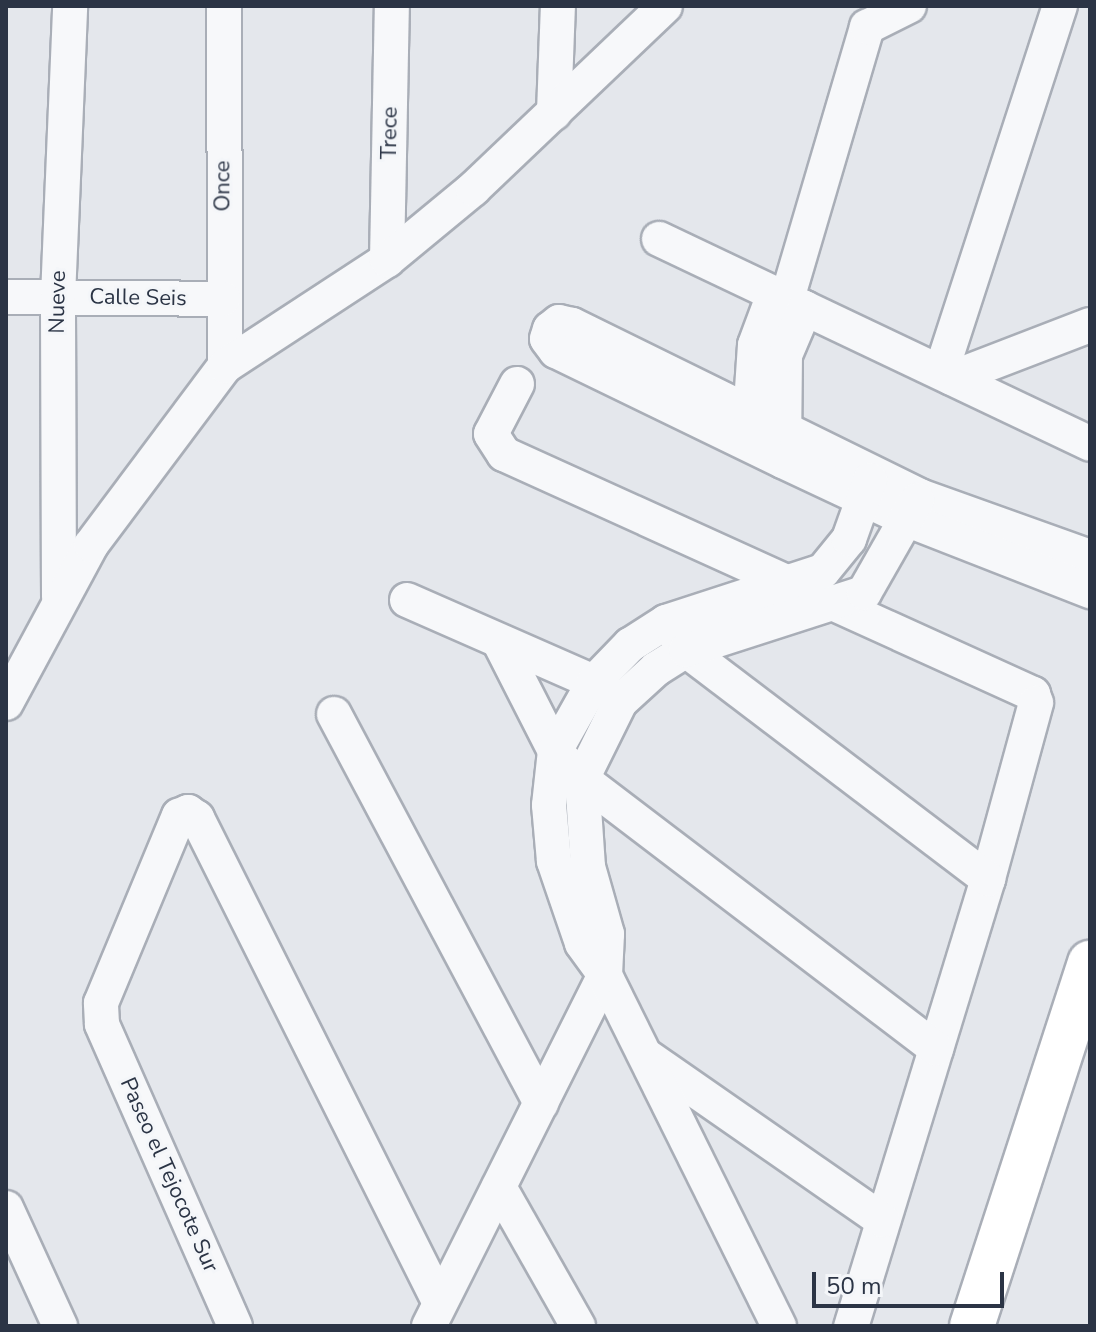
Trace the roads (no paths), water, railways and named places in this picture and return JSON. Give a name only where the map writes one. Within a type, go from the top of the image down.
[{"type":"main road","points":[[972,1326],[1090,963]]},
{"type":"street","name":"Nueve","points":[[59,599],[58,297],[70,6]]},
{"type":"street","name":"Once","points":[[224,6],[225,366]]},
{"type":"street","name":"Trece","points":[[387,260],[392,6]]},
{"type":"street","points":[[554,113],[558,6]]},
{"type":"street","points":[[6,703],[59,599],[91,545],[225,366],[387,260],[473,189],[665,6]]},
{"type":"street","points":[[784,446],[788,300],[867,27],[909,6]]},
{"type":"street","points":[[947,375],[1060,6]]},
{"type":"street","points":[[659,239],[1090,444]]},
{"type":"street","name":"Calle Seis","points":[[6,297],[223,299]]},
{"type":"street","points":[[749,429],[755,345],[788,300]]},
{"type":"street","points":[[749,429],[572,325],[559,322],[550,329],[547,339],[556,351],[749,429],[1090,591]]},
{"type":"street","points":[[947,375],[1090,325]]},
{"type":"street","points":[[517,384],[491,434],[504,454],[1033,694],[1036,703],[988,879],[851,1326]]},
{"type":"street","points":[[779,1326],[605,975],[582,943],[554,861],[549,805],[555,751],[594,682],[630,645],[666,622],[706,605],[791,583],[823,571],[849,539],[868,487]]},
{"type":"street","points":[[913,508],[1090,557]]},
{"type":"street","points":[[434,1314],[605,975],[607,934],[588,867],[582,779],[620,702],[656,669],[686,650],[864,593],[913,508]]},
{"type":"street","points":[[407,600],[594,682],[620,702]]},
{"type":"street","points":[[666,622],[686,650],[988,879]]},
{"type":"street","points":[[500,643],[555,751],[582,779],[936,1049]]},
{"type":"street","points":[[334,714],[541,1103]]},
{"type":"street","name":"Paseo el Tejocote Sur","points":[[235,1326],[102,1024],[101,1003],[179,816],[188,812],[197,818],[434,1314]]},
{"type":"street","points":[[645,1056],[882,1220]]},
{"type":"street","points":[[499,1187],[578,1326]]},
{"type":"street","points":[[6,1208],[60,1326]]}]
